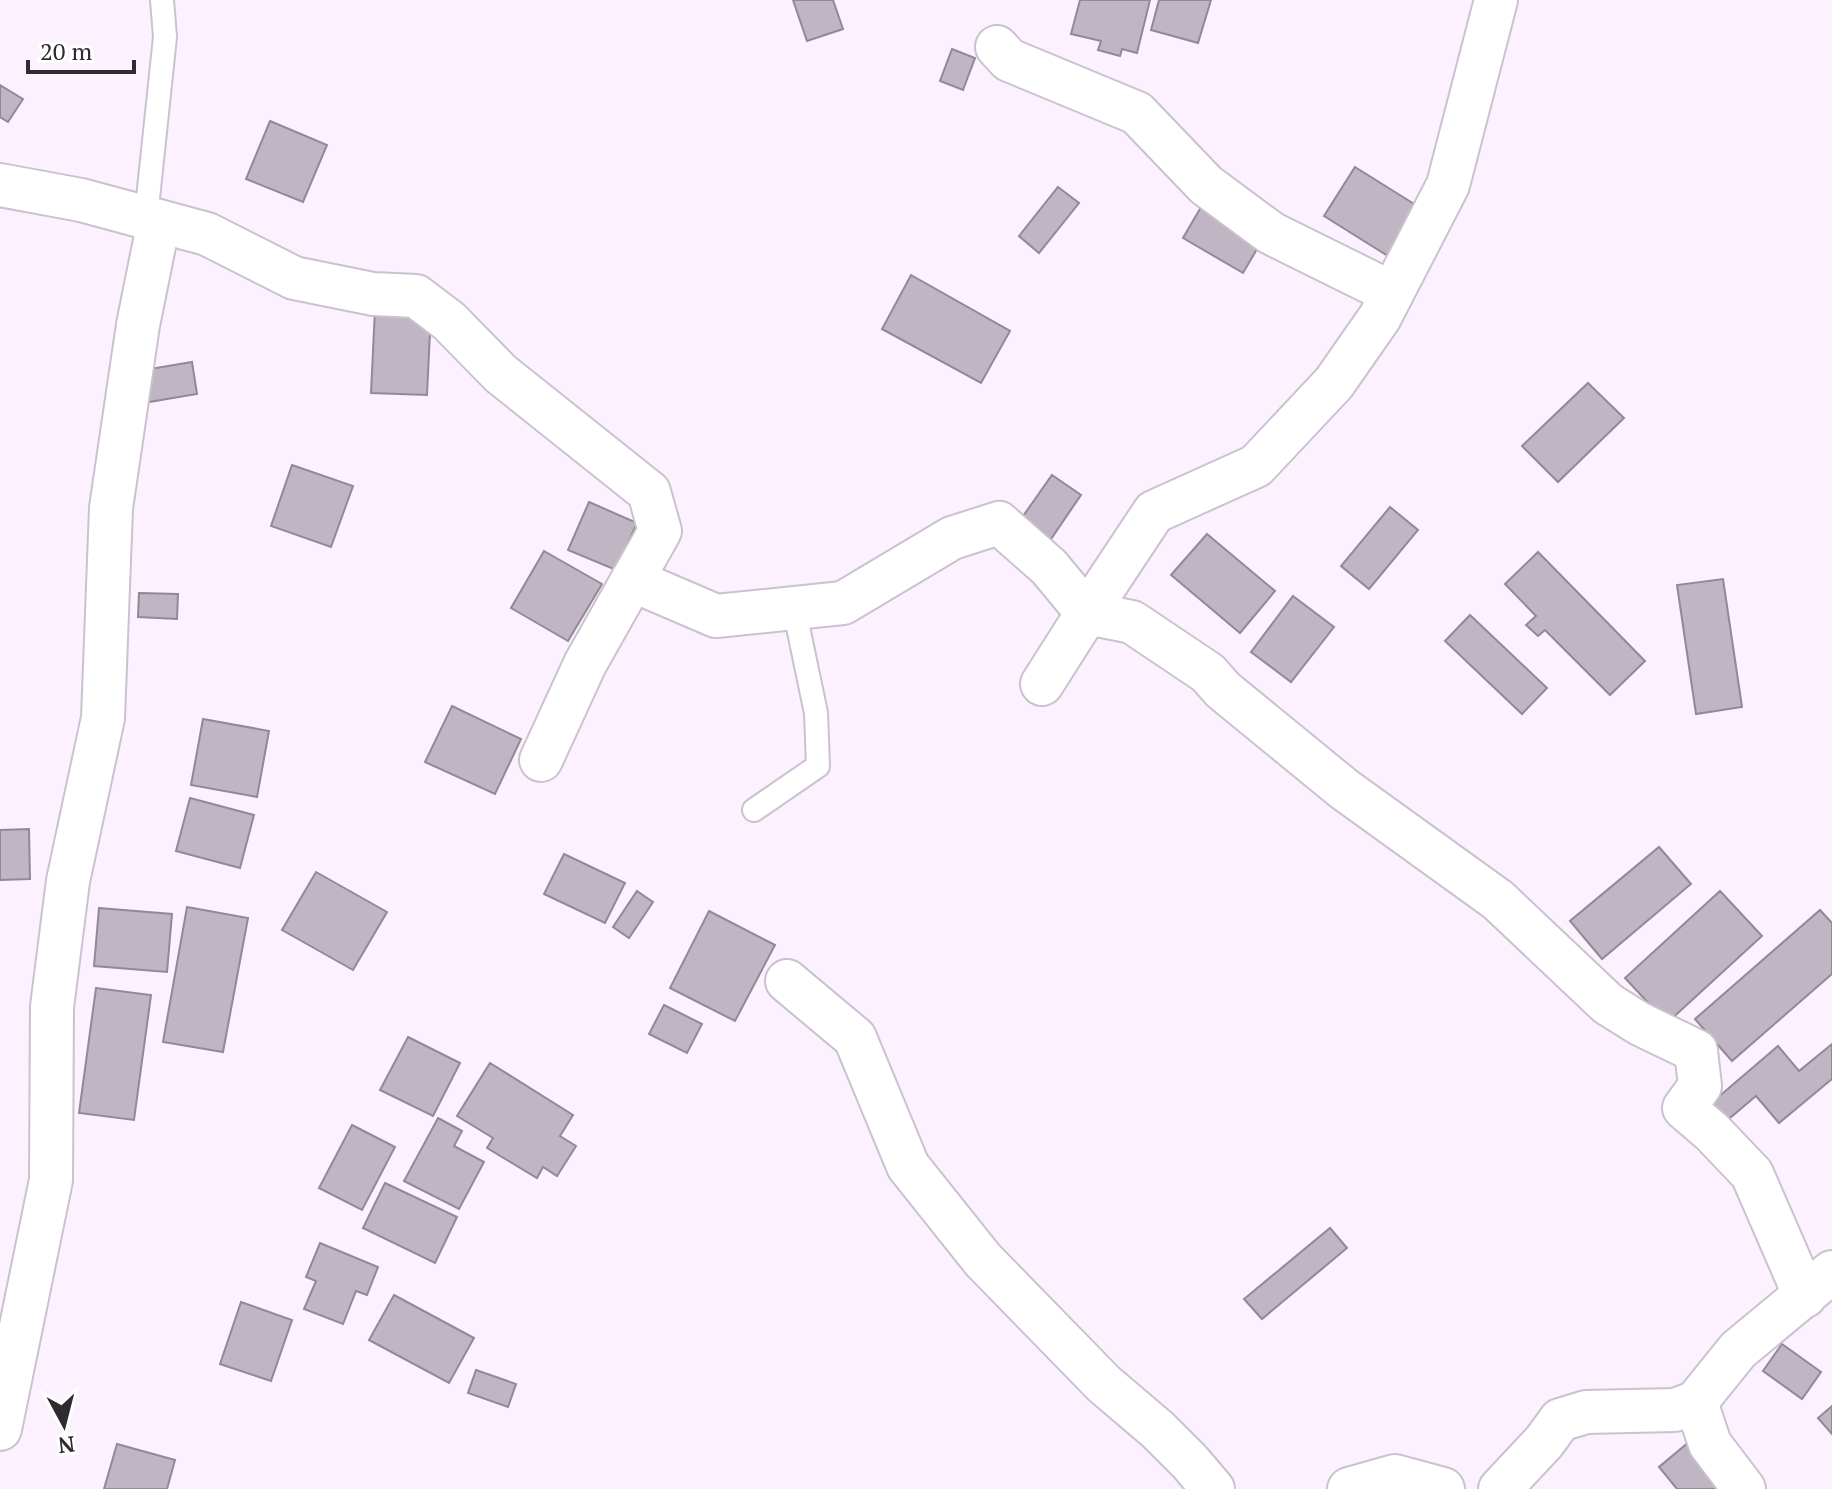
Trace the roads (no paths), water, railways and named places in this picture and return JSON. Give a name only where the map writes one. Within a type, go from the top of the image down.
[{"type":"street","points":[[1042,684],[1154,512],[1256,466],[1334,383],[1380,317],[1448,185],[1496,0]]},
{"type":"street","points":[[997,47],[1009,60],[1137,113],[1206,185],[1271,233],[1392,293]]},
{"type":"street","points":[[0,185],[81,200],[207,234],[294,278],[373,294],[416,296],[449,321],[501,374],[649,492],[660,531],[585,664],[541,760]]},
{"type":"street","points":[[0,1429],[51,1180],[52,1007],[68,881],[103,718],[111,508],[153,219]]},
{"type":"street","points":[[632,580],[716,616],[843,603],[952,538],[999,523],[1049,567],[1087,613],[1132,622],[1208,673],[1223,690],[1344,789],[1498,900],[1608,1004],[1640,1024],[1696,1051],[1700,1086],[1684,1108],[1752,1174],[1818,1284],[1738,1350],[1696,1402],[1675,1410],[1586,1412],[1560,1420],[1500,1489]]},
{"type":"street","points":[[787,981],[855,1038],[908,1166],[983,1260],[1104,1384],[1158,1430],[1213,1489]]},
{"type":"street","points":[[1696,1402],[1710,1444],[1744,1489]]},
{"type":"street","points":[[1349,1489],[1395,1476],[1443,1489]]},
{"type":"lane","points":[[153,219],[165,37],[162,0]]},
{"type":"lane","points":[[754,810],[818,766],[816,713],[794,608]]}]
